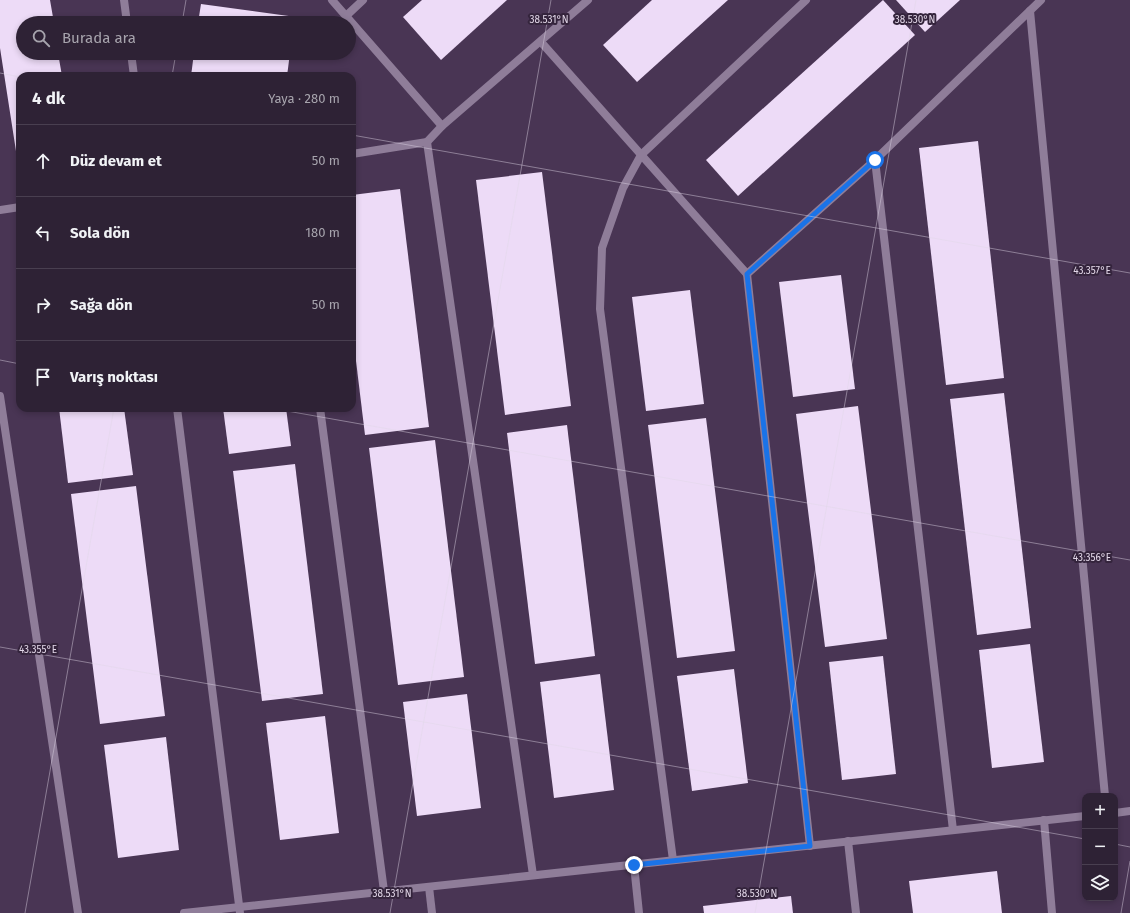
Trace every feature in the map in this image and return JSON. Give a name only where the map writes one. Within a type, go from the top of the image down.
[{"type":"street","points":[[124,0],[126,16]]},
{"type":"street","points":[[332,0],[346,16],[363,0]]},
{"type":"street","points":[[356,153],[427,142],[442,126],[588,0]]},
{"type":"street","points":[[673,860],[600,309],[602,248],[624,188],[641,155],[806,0]]},
{"type":"street","points":[[747,274],[875,160],[1041,0]]},
{"type":"street","points":[[1030,11],[1105,793]]},
{"type":"street","points":[[356,27],[442,126]]},
{"type":"street","points":[[541,42],[747,274],[810,846]]},
{"type":"street","points":[[132,60],[133,72]]},
{"type":"street","points":[[427,142],[533,876]]},
{"type":"street","points":[[875,160],[953,830]]},
{"type":"street","points":[[0,210],[16,208]]},
{"type":"street","points":[[0,396],[78,913]]},
{"type":"street","points":[[178,412],[240,910]]},
{"type":"street","points":[[321,412],[384,892]]},
{"type":"street","points":[[1118,813],[1130,811]]},
{"type":"street","points":[[184,913],[240,910],[384,892],[1082,816]]},
{"type":"street","points":[[1044,820],[1052,913]]},
{"type":"street","points":[[848,842],[856,913]]},
{"type":"street","points":[[634,865],[639,913]]},
{"type":"street","points":[[429,887],[432,913]]},
{"type":"shaded area","points":[[0,0],[1130,0],[1130,913],[0,913]]},
{"type":"building","points":[[0,0],[50,0],[53,16],[16,16],[16,60],[59,60],[61,72],[16,72],[16,151],[0,48]]},
{"type":"building","points":[[422,0],[507,0],[441,60],[403,17]]},
{"type":"building","points":[[652,0],[728,0],[637,82],[603,45]]},
{"type":"building","points":[[883,0],[915,35],[738,196],[706,160]]},
{"type":"building","points":[[896,0],[960,0],[925,32]]},
{"type":"building","points":[[201,4],[289,16],[199,16]]},
{"type":"building","points":[[193,60],[289,60],[288,72],[192,72]]},
{"type":"building","points":[[978,141],[1004,378],[946,385],[919,148]]},
{"type":"building","points":[[542,172],[571,406],[505,415],[476,180]]},
{"type":"building","points":[[400,189],[429,427],[365,435],[356,361],[356,194]]},
{"type":"building","points":[[841,275],[855,389],[793,397],[779,282]]},
{"type":"building","points":[[690,290],[704,404],[646,411],[632,297]]},
{"type":"building","points":[[1004,393],[1031,628],[977,635],[950,399]]},
{"type":"building","points":[[858,406],[887,639],[825,647],[796,414]]},
{"type":"building","points":[[59,412],[125,412],[133,475],[68,483]]},
{"type":"building","points":[[224,412],[287,412],[291,446],[229,454]]},
{"type":"building","points":[[706,418],[735,651],[677,658],[648,425]]},
{"type":"building","points":[[567,425],[595,656],[535,664],[507,433]]},
{"type":"building","points":[[435,440],[464,677],[398,685],[369,448]]},
{"type":"building","points":[[295,464],[323,694],[262,701],[233,471]]},
{"type":"building","points":[[136,486],[165,716],[100,724],[71,494]]},
{"type":"building","points":[[1030,644],[1044,762],[992,768],[979,650]]},
{"type":"building","points":[[883,656],[896,774],[842,780],[829,662]]},
{"type":"building","points":[[734,669],[748,783],[692,791],[677,676]]},
{"type":"building","points":[[600,674],[614,790],[554,798],[540,682]]},
{"type":"building","points":[[467,694],[481,808],[417,816],[403,702]]},
{"type":"building","points":[[325,716],[339,833],[280,840],[266,723]]},
{"type":"building","points":[[166,737],[179,850],[118,858],[104,745]]},
{"type":"building","points":[[997,871],[1002,913],[913,913],[909,881]]},
{"type":"building","points":[[791,896],[793,913],[704,913],[703,906]]},
{"type":"route","points":[[634,865],[810,846],[747,274],[875,160]]}]
